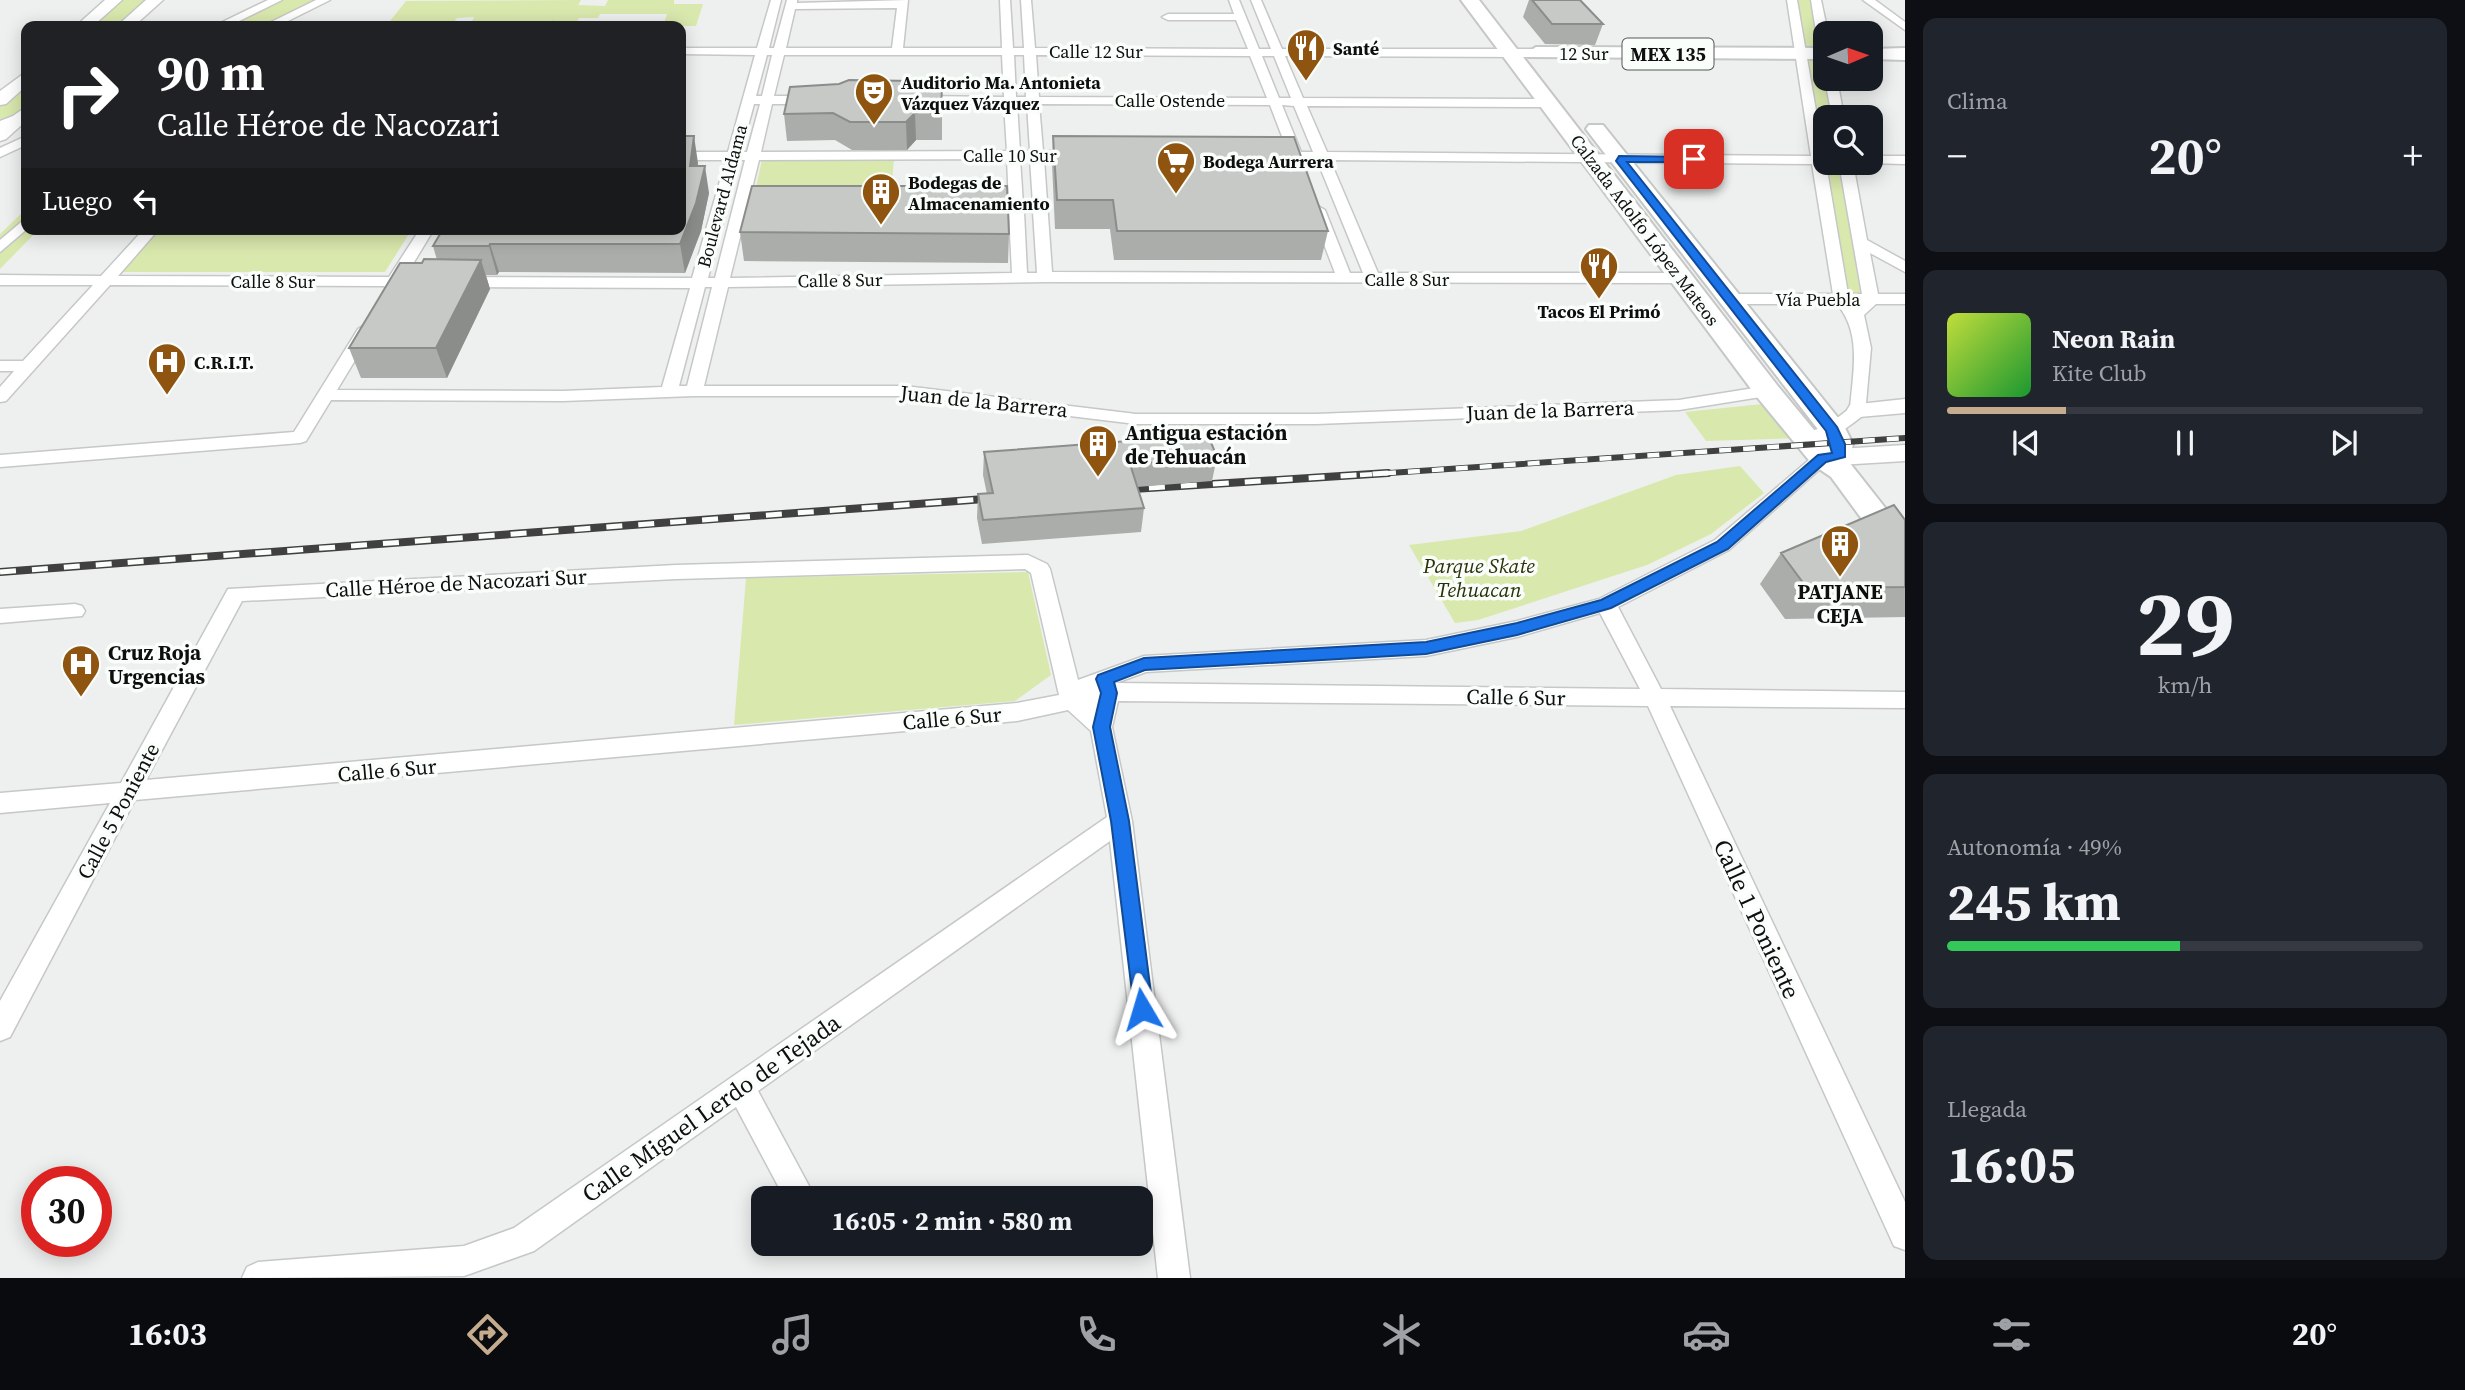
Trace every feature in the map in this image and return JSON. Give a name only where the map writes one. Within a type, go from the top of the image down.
[{"type":"main road","points":[[90,21],[114,0]]},
{"type":"main road","points":[[131,21],[155,0]]},
{"type":"main road","name":"Calzada Adolfo López Mateos","points":[[1471,0],[1767,391],[1824,443]]},
{"type":"main road","name":"Calzada Adolfo López Mateos","points":[[1493,0],[1730,299],[1824,443]]},
{"type":"main road","name":"12 Sur","points":[[1536,53],[1813,53]]},
{"type":"main road","points":[[1883,54],[1905,54]]},
{"type":"main road","points":[[0,100],[21,81]]},
{"type":"main road","points":[[0,135],[21,118]]},
{"type":"main road","points":[[1679,278],[1710,292],[1905,555]]},
{"type":"main road","points":[[1859,410],[1905,406]]},
{"type":"main road","points":[[1824,443],[1905,453]]},
{"type":"street","points":[[231,21],[278,0]]},
{"type":"street","points":[[280,21],[325,0]]},
{"type":"street","name":"Boulevard Aldama","points":[[669,392],[775,0]]},
{"type":"street","points":[[1005,0],[1020,277]]},
{"type":"street","points":[[1026,0],[1045,277]]},
{"type":"street","points":[[1234,0],[1305,179]]},
{"type":"street","points":[[1256,0],[1373,279]]},
{"type":"street","points":[[1816,0],[1820,21]]},
{"type":"street","points":[[1868,0],[1905,27]]},
{"type":"street","points":[[791,3],[903,3],[897,52]]},
{"type":"street","name":"Boulevard Aldama","points":[[694,391],[723,281],[747,207],[753,156],[791,3]]},
{"type":"street","points":[[1813,119],[1799,54],[1793,5],[1819,13]]},
{"type":"street","points":[[1168,17],[1241,17]]},
{"type":"street","name":"Calle 12 Sur","points":[[686,51],[1511,53]]},
{"type":"street","name":"12 Sur","points":[[1511,53],[1536,53]]},
{"type":"street","points":[[748,100],[835,100]]},
{"type":"street","name":"Calle Ostende","points":[[903,100],[1550,103]]},
{"type":"street","points":[[0,125],[21,116]]},
{"type":"street","points":[[0,154],[21,143]]},
{"type":"street","points":[[0,154],[21,154]]},
{"type":"street","name":"Calle 10 Sur","points":[[686,156],[1092,155]]},
{"type":"street","points":[[1256,156],[1813,160]]},
{"type":"street","points":[[1883,160],[1905,160]]},
{"type":"street","points":[[1174,1278],[1120,821],[1101,727],[1107,686],[1144,664],[1426,648],[1517,629],[1606,604],[1722,545],[1859,410],[1863,348],[1858,318],[1841,298],[1824,198],[1823,175]]},
{"type":"street","points":[[1849,175],[1871,299],[1858,318]]},
{"type":"street","points":[[1824,198],[1855,204]]},
{"type":"street","points":[[1314,200],[1345,279]]},
{"type":"street","points":[[719,207],[747,207]]},
{"type":"street","points":[[962,208],[1041,208]]},
{"type":"street","points":[[0,248],[21,227]]},
{"type":"street","points":[[0,397],[146,235]]},
{"type":"street","points":[[0,461],[300,437],[423,235]]},
{"type":"street","points":[[1863,243],[1905,267]]},
{"type":"street","name":"Calle 8 Sur","points":[[0,280],[698,282],[1020,277],[1679,278]]},
{"type":"street","name":"Vía Puebla","points":[[1730,299],[1905,299]]},
{"type":"street","points":[[0,366],[28,366]]},
{"type":"street","name":"Juan de la Barrera","points":[[326,395],[563,396],[694,391],[905,391],[1136,419],[1316,419],[1679,405],[1767,391]]},
{"type":"street","name":"Calle Héroe de Nacozari Sur","points":[[235,594],[676,572],[1028,562],[1040,569],[1070,695]]},
{"type":"street","name":"Calle 5 Poniente","points":[[0,1028],[235,594]]},
{"type":"street","name":"Calle 1 Poniente","points":[[1606,604],[1655,698],[1905,1235]]},
{"type":"street","points":[[0,616],[75,611]]},
{"type":"street","name":"Calle 6 Sur","points":[[0,803],[1017,712],[1107,686],[1655,698],[1905,700]]},
{"type":"street","points":[[1070,695],[1085,715],[1101,727]]},
{"type":"street","name":"Calle Miguel Lerdo de Tejada","points":[[258,1278],[464,1261],[523,1240],[1120,821]]},
{"type":"street","points":[[741,1088],[794,1186]]},
{"type":"green space","points":[[114,0],[154,0],[129,21],[91,21]]},
{"type":"green space","points":[[279,0],[324,0],[278,21],[232,21]]},
{"type":"green space","points":[[581,0],[578,5],[605,6],[608,0],[674,0],[674,4],[703,4],[696,26],[686,26],[686,21],[665,21],[667,14],[600,14],[598,18],[579,18],[577,21],[472,21],[474,17],[457,18],[455,21],[390,21],[406,1]]},
{"type":"green space","points":[[1792,0],[1816,0],[1820,21],[1813,21],[1813,91],[1833,91],[1836,105],[1813,105],[1813,128]]},
{"type":"green space","points":[[21,82],[21,115],[0,135],[0,101]]},
{"type":"green space","points":[[894,159],[890,203],[754,196],[762,160]]},
{"type":"green space","points":[[1821,175],[1848,175],[1871,299],[1841,298]]},
{"type":"green space","points":[[21,214],[21,235],[33,235],[0,269],[0,234]]},
{"type":"green space","points":[[154,235],[408,235],[385,272],[120,272]]},
{"type":"green space","points":[[1772,403],[1802,438],[1706,441],[1685,412]]},
{"type":"green space","name":"Parque Skate Tehuacan","points":[[1740,466],[1764,493],[1711,534],[1647,565],[1478,620],[1455,623],[1409,545],[1521,531],[1676,475]]},
{"type":"green space","points":[[1028,572],[1051,675],[1015,701],[734,725],[746,578]]},
{"type":"building","points":[[1532,0],[1580,0],[1603,24],[1552,24]]},
{"type":"building","points":[[849,80],[914,81],[918,85],[942,85],[941,113],[915,113],[906,122],[850,122],[833,113],[784,114],[790,87],[839,84]]},
{"type":"building","points":[[686,136],[694,136],[690,166],[705,166],[696,203],[686,229]]},
{"type":"building","name":"Bodega Aurrera","points":[[1053,136],[1294,137],[1328,231],[1117,231],[1113,200],[1057,200]]},
{"type":"building","points":[[752,186],[1007,186],[1009,234],[740,232]]},
{"type":"building","points":[[439,235],[684,235],[680,244],[433,246]]},
{"type":"building","points":[[424,259],[481,260],[436,348],[349,348],[400,263],[422,263]]},
{"type":"building","points":[[1208,435],[1217,457],[1130,464],[1144,508],[983,520],[978,494],[993,493],[984,452]]},
{"type":"building","points":[[1894,505],[1905,520],[1905,587],[1807,588],[1781,553]]},
{"type":"railway","points":[[1360,475],[1905,438]]},
{"type":"railway","points":[[1117,490],[1388,473]]},
{"type":"railway","points":[[0,572],[998,498]]},
{"type":"place","name":"Santé","points":[[1306,82]]},
{"type":"place","name":"Auditorio Ma. Antonieta Vázquez Vázquez","points":[[874,126]]},
{"type":"place","name":"Bodega Aurrera","points":[[1176,195]]},
{"type":"place","name":"Bodegas de Almacenamiento","points":[[881,226]]},
{"type":"place","name":"Tacos El Primó","points":[[1599,300]]},
{"type":"place","name":"C.R.I.T.","points":[[167,396]]},
{"type":"place","name":"Antigua estación de Tehuacán","points":[[1098,478]]},
{"type":"place","name":"PATJANE CEJA","points":[[1840,578]]},
{"type":"place","name":"Cruz Roja Urgencias","points":[[81,698]]},
{"type":"route","points":[[1142,1009],[1120,821],[1101,727],[1109,693],[1104,679],[1144,664],[1264,654],[1426,648],[1517,629],[1606,604],[1722,545],[1822,458],[1838,457],[1839,444],[1833,430],[1619,159],[1694,159]]}]
